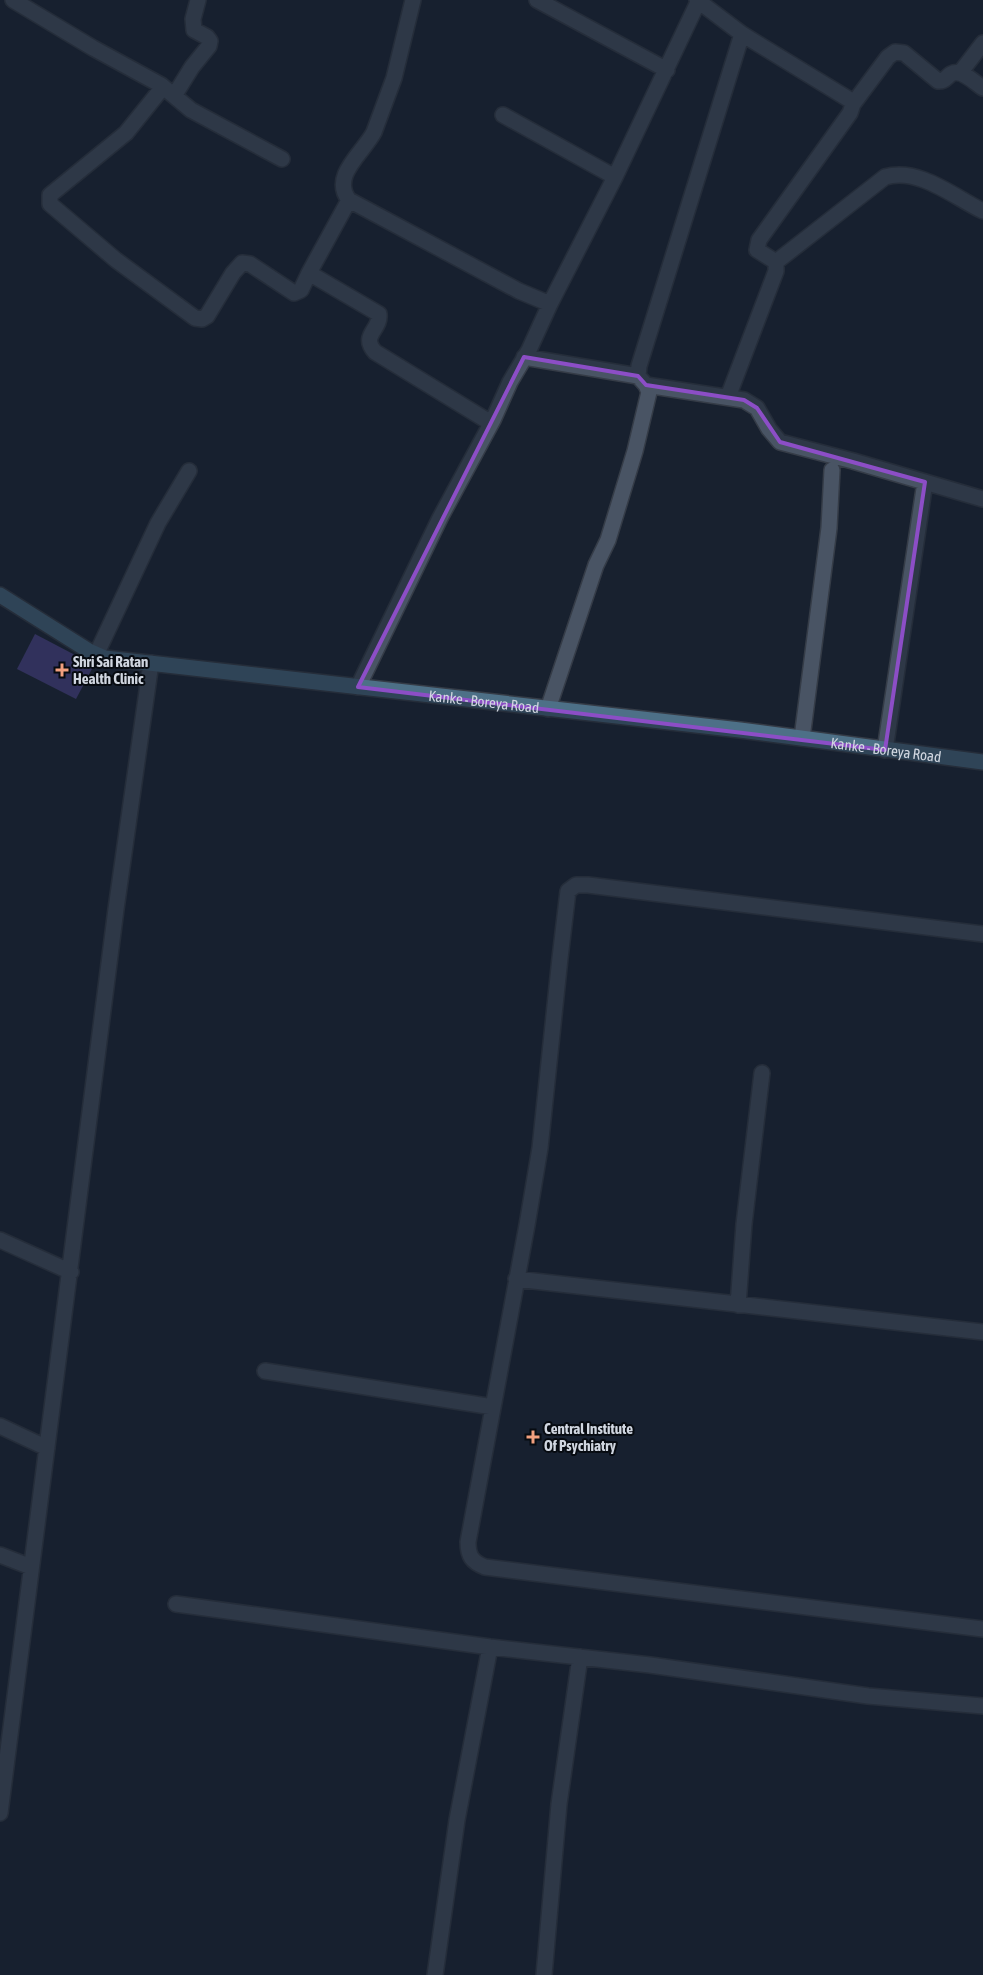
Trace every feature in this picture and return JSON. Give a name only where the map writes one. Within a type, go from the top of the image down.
[{"type":"street","points":[[13,0],[169,92],[191,110],[282,159]]},
{"type":"street","points":[[198,0],[192,25],[194,30],[207,37],[210,42],[209,46],[169,92],[126,133],[50,195],[50,204],[116,260],[195,318],[202,319],[207,316],[233,273],[242,263],[250,264],[294,293],[301,290],[349,200]]},
{"type":"street","points":[[413,0],[394,78],[374,132],[344,178],[344,194],[349,200],[519,291],[550,304]]},
{"type":"street","points":[[537,0],[667,70]]},
{"type":"street","points":[[358,687],[440,518],[491,423],[615,177],[667,70],[698,0],[742,34],[845,96],[853,104]]},
{"type":"street","points":[[548,709],[596,565],[608,540],[618,509],[649,392],[642,380],[638,366],[742,34]]},
{"type":"street","points":[[960,73],[983,43]]},
{"type":"street","points":[[776,262],[757,250],[759,240],[850,113],[853,104],[888,56],[895,52],[904,53],[938,81],[943,81],[954,73],[960,73],[983,88]]},
{"type":"street","points":[[502,114],[615,177]]},
{"type":"street","points":[[728,397],[774,278],[776,262],[885,178],[902,174],[916,177],[983,211]]},
{"type":"street","points":[[309,273],[378,314],[379,318],[369,341],[370,346],[375,352],[491,423]]},
{"type":"street","points":[[524,357],[744,400],[757,408],[769,429],[780,442],[983,499]]},
{"type":"street","points":[[802,738],[829,528],[832,470]]},
{"type":"street","points":[[96,654],[158,523],[189,471]]},
{"type":"street","points":[[885,750],[925,482]]},
{"type":"street","name":"Kanke - Boreya Road","points":[[0,595],[105,658],[802,738],[983,762]]},
{"type":"street","points":[[0,1813],[71,1272],[116,909],[151,663]]},
{"type":"street","points":[[983,934],[588,886],[572,887],[567,897],[540,1148],[468,1542],[468,1552],[471,1559],[476,1564],[485,1567],[983,1629]]},
{"type":"street","points":[[738,1305],[744,1224],[762,1073]]},
{"type":"street","points":[[0,1240],[71,1272]]},
{"type":"street","points":[[516,1279],[983,1332]]},
{"type":"street","points":[[265,1371],[493,1407]]},
{"type":"street","points":[[0,1426],[47,1448]]},
{"type":"street","points":[[0,1555],[31,1567]]},
{"type":"street","points":[[176,1604],[868,1696],[983,1706]]},
{"type":"street","points":[[435,1975],[457,1820],[490,1647]]},
{"type":"street","points":[[544,1975],[559,1804],[580,1657]]},
{"type":"highlighted area","points":[[524,357],[638,376],[646,385],[744,400],[757,408],[780,442],[925,482],[885,750],[358,687]]},
{"type":"building","points":[[35,634],[94,665],[76,699],[17,669]]},
{"type":"place","name":"Shri Sai Ratan Health Clinic","points":[[62,670]]},
{"type":"place","name":"Central Institute Of Psychiatry","points":[[533,1437]]}]
